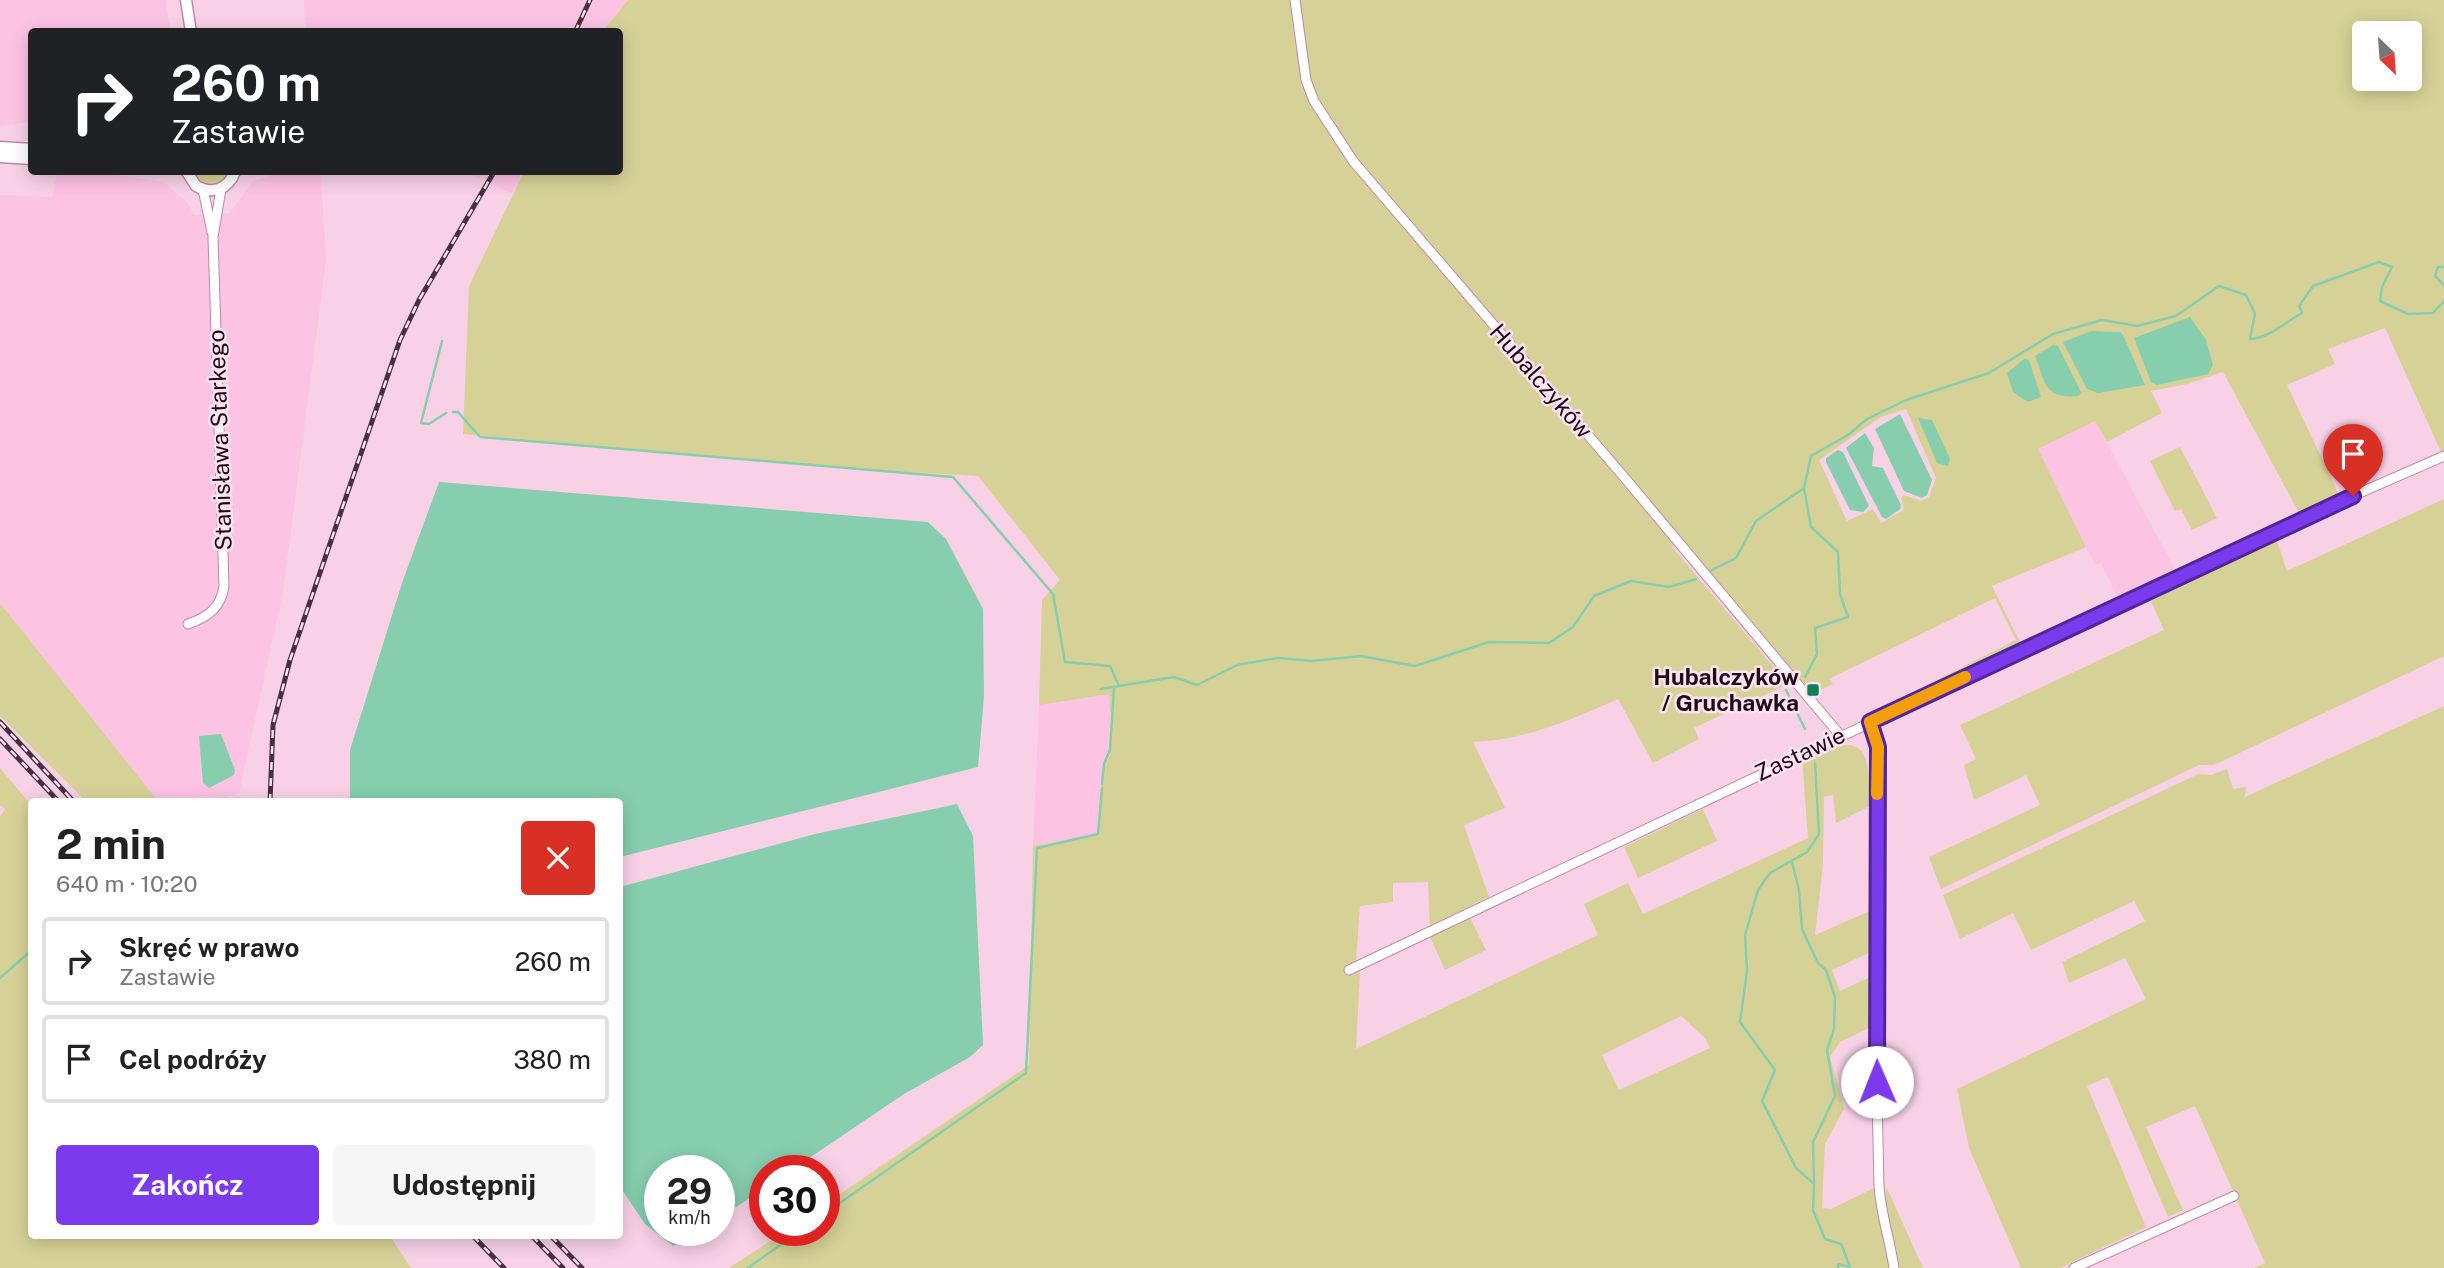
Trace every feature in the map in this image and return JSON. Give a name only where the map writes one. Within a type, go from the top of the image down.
[{"type":"street","points":[[187,0],[190,28]]},
{"type":"street","name":"Hubalczyków","points":[[1295,0],[1307,84],[1314,101],[1353,161],[1395,214],[1625,477],[1840,735]]},
{"type":"street","points":[[0,147],[28,149]]},
{"type":"street","points":[[0,157],[28,159]]},
{"type":"street","points":[[188,175],[196,186],[203,189],[221,189]]},
{"type":"street","points":[[213,237],[221,189],[233,175]]},
{"type":"street","points":[[203,189],[213,237]]},
{"type":"street","name":"Stanisława Starkego","points":[[188,624],[213,611],[221,600],[224,586],[213,237]]},
{"type":"street","name":"Zastawie","points":[[1349,970],[2302,518],[2444,456]]},
{"type":"street","points":[[1870,722],[1878,747],[1875,1003],[1878,1186],[1880,1212],[1891,1242],[1894,1268]]},
{"type":"street","points":[[2074,1268],[2234,1196]]},
{"type":"shaded area","points":[[0,0],[166,0],[170,28],[28,28],[28,122],[0,126]]},
{"type":"shaded area","points":[[304,0],[628,0],[606,28],[305,28]]},
{"type":"shaded area","points":[[628,0],[2444,0],[2444,451],[2441,452],[2385,328],[2328,349],[2335,364],[2287,385],[2340,497],[2299,513],[2223,372],[2187,384],[2151,391],[2162,413],[2107,442],[2095,421],[2038,449],[2086,547],[1992,586],[2022,646],[1931,689],[1931,683],[2016,640],[1995,598],[1829,679],[1833,684],[1812,694],[1683,540],[1672,547],[1788,684],[1694,728],[1699,739],[1653,763],[1618,699],[1530,733],[1473,742],[1505,808],[1464,825],[1489,897],[1430,926],[1428,882],[1393,883],[1393,902],[1360,906],[1356,961],[1349,976],[1360,971],[1356,1049],[1598,935],[1584,904],[1628,883],[1643,914],[1808,838],[1802,758],[1838,746],[1850,745],[1859,749],[1865,756],[1868,768],[1870,806],[1836,823],[1833,795],[1824,797],[1823,865],[1815,935],[1870,911],[1871,952],[1832,970],[1840,991],[1872,976],[1871,1027],[1840,1042],[1830,1057],[1844,1109],[1825,1144],[1822,1208],[1831,1209],[1876,1187],[1889,1268],[729,1268],[763,1246],[840,1246],[840,1194],[1029,1065],[1033,846],[1099,834],[1102,772],[1110,755],[1112,736],[1109,694],[1039,705],[1042,600],[1060,580],[978,476],[873,470],[463,434],[469,286],[523,175],[623,175],[623,28],[605,28]],"holes":[[[1906,409],[1936,478],[1929,497],[1921,501],[1904,495],[1901,497],[1904,510],[1881,523],[1873,509],[1847,521],[1819,460],[1881,417]],[[1681,1016],[1705,1038],[1710,1048],[1619,1090],[1602,1055]]]},
{"type":"shaded area","points":[[57,175],[117,175],[164,182],[188,203],[194,215],[230,213],[253,181],[272,175],[321,175],[326,260],[283,592],[239,793],[225,798],[156,798],[0,603],[0,195],[52,197]]},
{"type":"shaded area","points":[[194,175],[227,175],[218,185],[205,184]]},
{"type":"shaded area","points":[[472,175],[522,175],[513,194]]},
{"type":"shaded area","points":[[2190,317],[2206,340],[2213,365],[2208,374],[2157,385],[2151,382],[2134,338]]},
{"type":"shaded area","points":[[2091,331],[2120,332],[2123,335],[2145,385],[2098,393],[2087,389],[2063,342]]},
{"type":"shaded area","points":[[2053,345],[2058,346],[2081,392],[2079,396],[2059,395],[2048,388],[2035,356]]},
{"type":"shaded area","points":[[2024,359],[2029,360],[2041,397],[2028,402],[2013,392],[2007,373]]},
{"type":"shaded area","points":[[1900,414],[1932,480],[1927,495],[1922,498],[1904,491],[1875,429]]},
{"type":"shaded area","points":[[1918,418],[1932,420],[1950,459],[1948,466],[1937,463]]},
{"type":"shaded area","points":[[2095,421],[2176,571],[2119,599],[2101,563],[2095,565],[2038,449]]},
{"type":"shaded area","points":[[1865,433],[1874,448],[1872,466],[1883,468],[1901,505],[1900,509],[1886,519],[1882,517],[1846,448]]},
{"type":"shaded area","points":[[2180,447],[2217,518],[2192,530],[2181,509],[2175,511],[2150,461]]},
{"type":"shaded area","points":[[1838,450],[1843,452],[1869,506],[1863,512],[1850,510],[1826,462],[1826,458]]},
{"type":"shaded area","points":[[439,482],[928,522],[946,539],[983,609],[984,696],[978,767],[623,856],[623,798],[350,798],[350,750],[403,580]]},
{"type":"shaded area","points":[[2444,499],[2444,656],[2214,765],[2199,765],[1941,889],[1929,857],[2040,805],[2026,775],[1974,800],[1964,765],[1976,759],[1960,725],[2164,630],[2149,597],[2275,535],[2287,571]]},
{"type":"shaded area","points":[[0,603],[156,798],[83,798],[0,716]]},
{"type":"shaded area","points":[[1109,693],[1112,736],[1110,755],[1102,772],[1099,834],[1033,846],[1039,705]]},
{"type":"shaded area","points":[[2444,706],[2444,1268],[2254,1268],[2265,1263],[2195,1106],[2146,1127],[2183,1210],[2168,1217],[2108,1077],[2087,1086],[2146,1227],[2060,1268],[2021,1268],[1969,1148],[1957,1089],[2146,999],[2125,958],[2069,983],[2062,962],[2145,921],[2134,901],[2031,950],[2013,913],[1960,939],[1943,895],[2198,774],[2211,775],[2227,769],[2233,789],[2246,787],[2245,797]]},
{"type":"shaded area","points":[[221,734],[235,770],[234,775],[209,788],[203,783],[199,736]]},
{"type":"shaded area","points":[[0,768],[28,801],[28,1239],[392,1239],[411,1268],[0,1268],[0,817],[5,809],[0,805]]},
{"type":"shaded area","points":[[957,804],[973,836],[983,1045],[970,1057],[904,1094],[814,1155],[749,1155],[749,1198],[735,1208],[735,1155],[644,1155],[644,1223],[623,1191],[623,886],[815,834]]},
{"type":"shaded area","points":[[1703,809],[1717,841],[1638,878],[1624,847]]},
{"type":"shaded area","points":[[1470,918],[1486,950],[1445,970],[1430,937]]},
{"type":"shaded area","points":[[1886,1186],[1923,1268],[1899,1268],[1886,1214]]},
{"type":"waterway","points":[[1805,677],[1817,654],[1815,628],[1848,617],[1840,594],[1838,552],[1811,527],[1804,488],[1811,456],[1848,435],[1867,419],[1906,400],[1989,373],[2053,334],[2102,320],[2137,326],[2176,316],[2219,286],[2246,295],[2255,314],[2250,339],[2270,333],[2302,313],[2299,306],[2313,286],[2379,262],[2392,267],[2382,287],[2380,301],[2408,314],[2433,313],[2444,301]]},
{"type":"waterway","points":[[2444,267],[2438,267],[2435,276],[2444,285]]},
{"type":"waterway","points":[[442,341],[421,423],[429,424],[446,413]]},
{"type":"waterway","points":[[453,412],[458,412],[480,437],[953,477],[1053,594],[1065,662],[1110,666],[1119,686]]},
{"type":"waterway","points":[[1710,571],[1736,558],[1756,521],[1804,488]]},
{"type":"waterway","points":[[1101,689],[1174,677],[1197,685],[1237,665],[1278,658],[1312,661],[1361,656],[1415,666],[1489,642],[1549,643],[1573,627],[1594,596],[1631,581],[1669,587],[1696,579]]},
{"type":"waterway","points":[[1102,784],[1104,764],[1110,750],[1114,688]]},
{"type":"waterway","points":[[1786,690],[1805,729]]},
{"type":"waterway","points":[[1815,763],[1819,834],[1807,852],[1770,873],[1758,890],[1745,935],[1747,971],[1740,1022],[1775,1070],[1762,1101],[1796,1168],[1814,1184],[1813,1210],[1825,1239],[1841,1244],[1850,1267],[1838,1264],[1838,1268]]},
{"type":"waterway","points":[[840,1203],[1026,1073],[1037,848],[1098,834],[1102,788]]},
{"type":"waterway","points":[[1792,862],[1799,890],[1802,929],[1818,963],[1826,970],[1835,997],[1834,1029],[1827,1050],[1835,1096],[1813,1142],[1814,1184]]},
{"type":"waterway","points":[[0,978],[28,954]]},
{"type":"waterway","points":[[748,1268],[779,1246]]},
{"type":"railway","points":[[577,28],[590,0]]},
{"type":"railway","points":[[270,798],[273,725],[290,660],[400,340],[419,300],[492,175]]},
{"type":"railway","points":[[0,722],[70,798]]},
{"type":"railway","points":[[0,739],[55,798]]},
{"type":"railway","points":[[476,1239],[504,1268]]},
{"type":"railway","points":[[535,1239],[563,1268]]},
{"type":"railway","points":[[554,1239],[582,1268]]},
{"type":"slow traffic","points":[[1877,794],[1878,747],[1870,722],[1965,677]]},
{"type":"place","name":"Hubalczyków / Gruchawka","points":[[1813,690]]},
{"type":"route","points":[[1877,1082],[1875,1003],[1878,747],[1870,722],[2353,496]]}]
